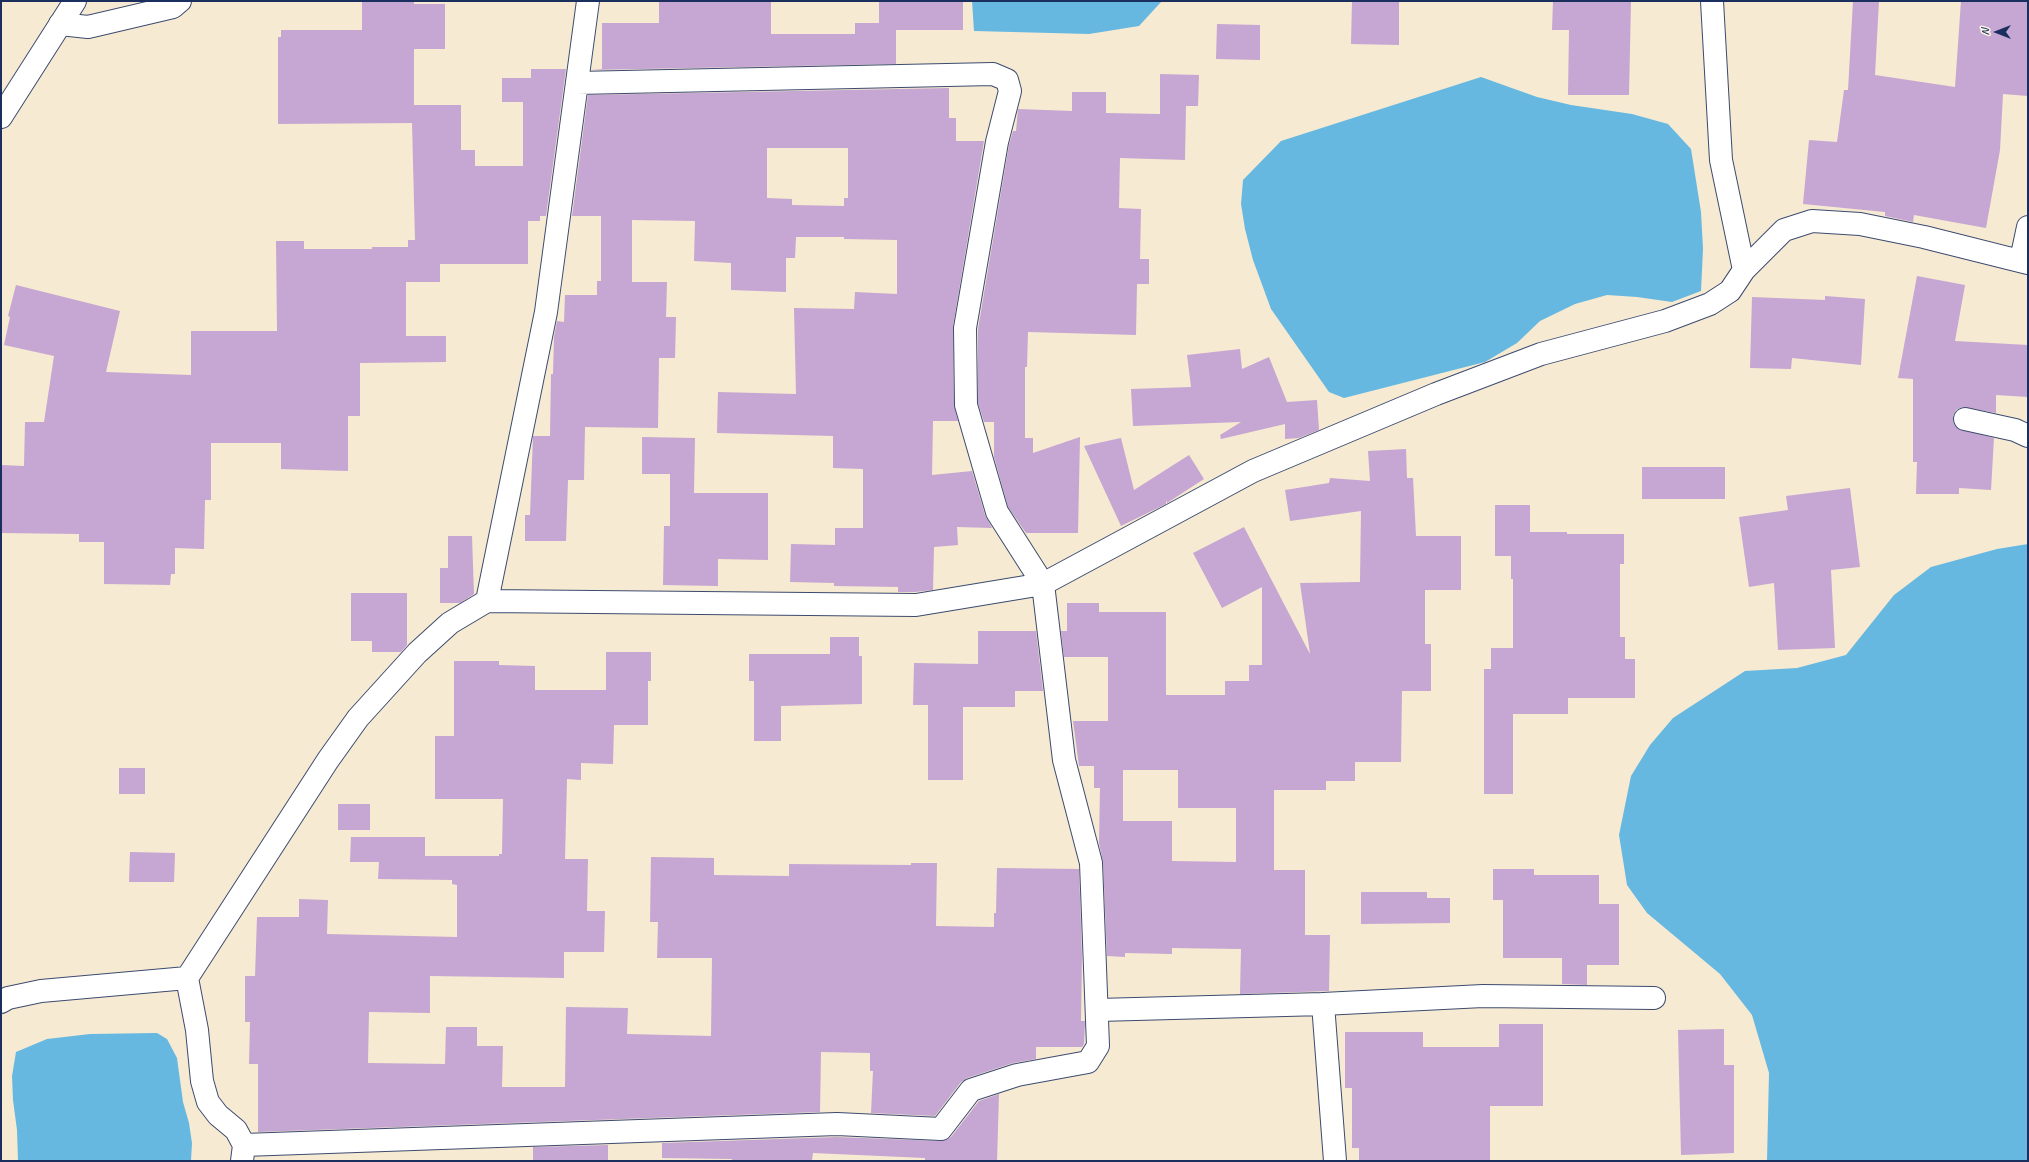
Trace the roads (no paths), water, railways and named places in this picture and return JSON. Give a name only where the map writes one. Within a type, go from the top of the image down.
[{"type":"street","points":[[1,117],[75,1]]},
{"type":"street","points":[[60,24],[88,27],[172,7],[180,1]]},
{"type":"street","points":[[488,601],[546,312],[588,1]]},
{"type":"street","points":[[1712,1],[1722,160],[1744,270]]},
{"type":"street","points":[[577,84],[993,74],[1007,80],[1010,91],[998,142],[965,328],[966,405],[998,512],[1044,584],[1064,760],[1091,863],[1098,1010],[1098,1046],[1094,1055],[1088,1062],[1017,1075],[971,1090],[941,1129],[837,1124],[243,1153],[236,1130],[218,1116],[208,1102],[202,1081],[197,1030],[187,978],[328,760],[358,718],[417,653],[450,623],[488,601],[916,605],[1044,584],[1253,471],[1436,394],[1541,354],[1665,321],[1710,304],[1730,291],[1744,270],[1784,230],[1812,221],[1860,224],[1924,236],[2025,262],[2028,227]]},
{"type":"street","points":[[1965,419],[2015,430],[2028,436]]},
{"type":"street","points":[[1,1002],[8,998],[42,991],[187,978]]},
{"type":"street","points":[[1098,1010],[1323,1004],[1483,996],[1654,998]]},
{"type":"street","points":[[1323,1004],[1335,1161]]},
{"type":"water","points":[[972,1],[1162,1],[1139,26],[1089,34],[974,31]]},
{"type":"water","points":[[1481,77],[1537,97],[1571,105],[1632,114],[1668,124],[1691,149],[1701,212],[1703,249],[1701,291],[1672,302],[1637,297],[1607,295],[1575,304],[1540,321],[1517,343],[1485,362],[1344,398],[1329,392],[1271,309],[1253,260],[1245,229],[1241,204],[1243,180],[1281,141]]},
{"type":"water","points":[[2028,544],[2028,1161],[1767,1161],[1769,1073],[1752,1015],[1720,974],[1647,913],[1627,885],[1619,835],[1631,776],[1650,745],[1673,718],[1745,671],[1797,668],[1846,655],[1894,595],[1931,567],[1997,549]]},
{"type":"water","points":[[157,1033],[167,1039],[177,1058],[183,1102],[189,1123],[192,1143],[191,1161],[18,1161],[12,1076],[16,1052],[47,1039],[90,1034]]}]
